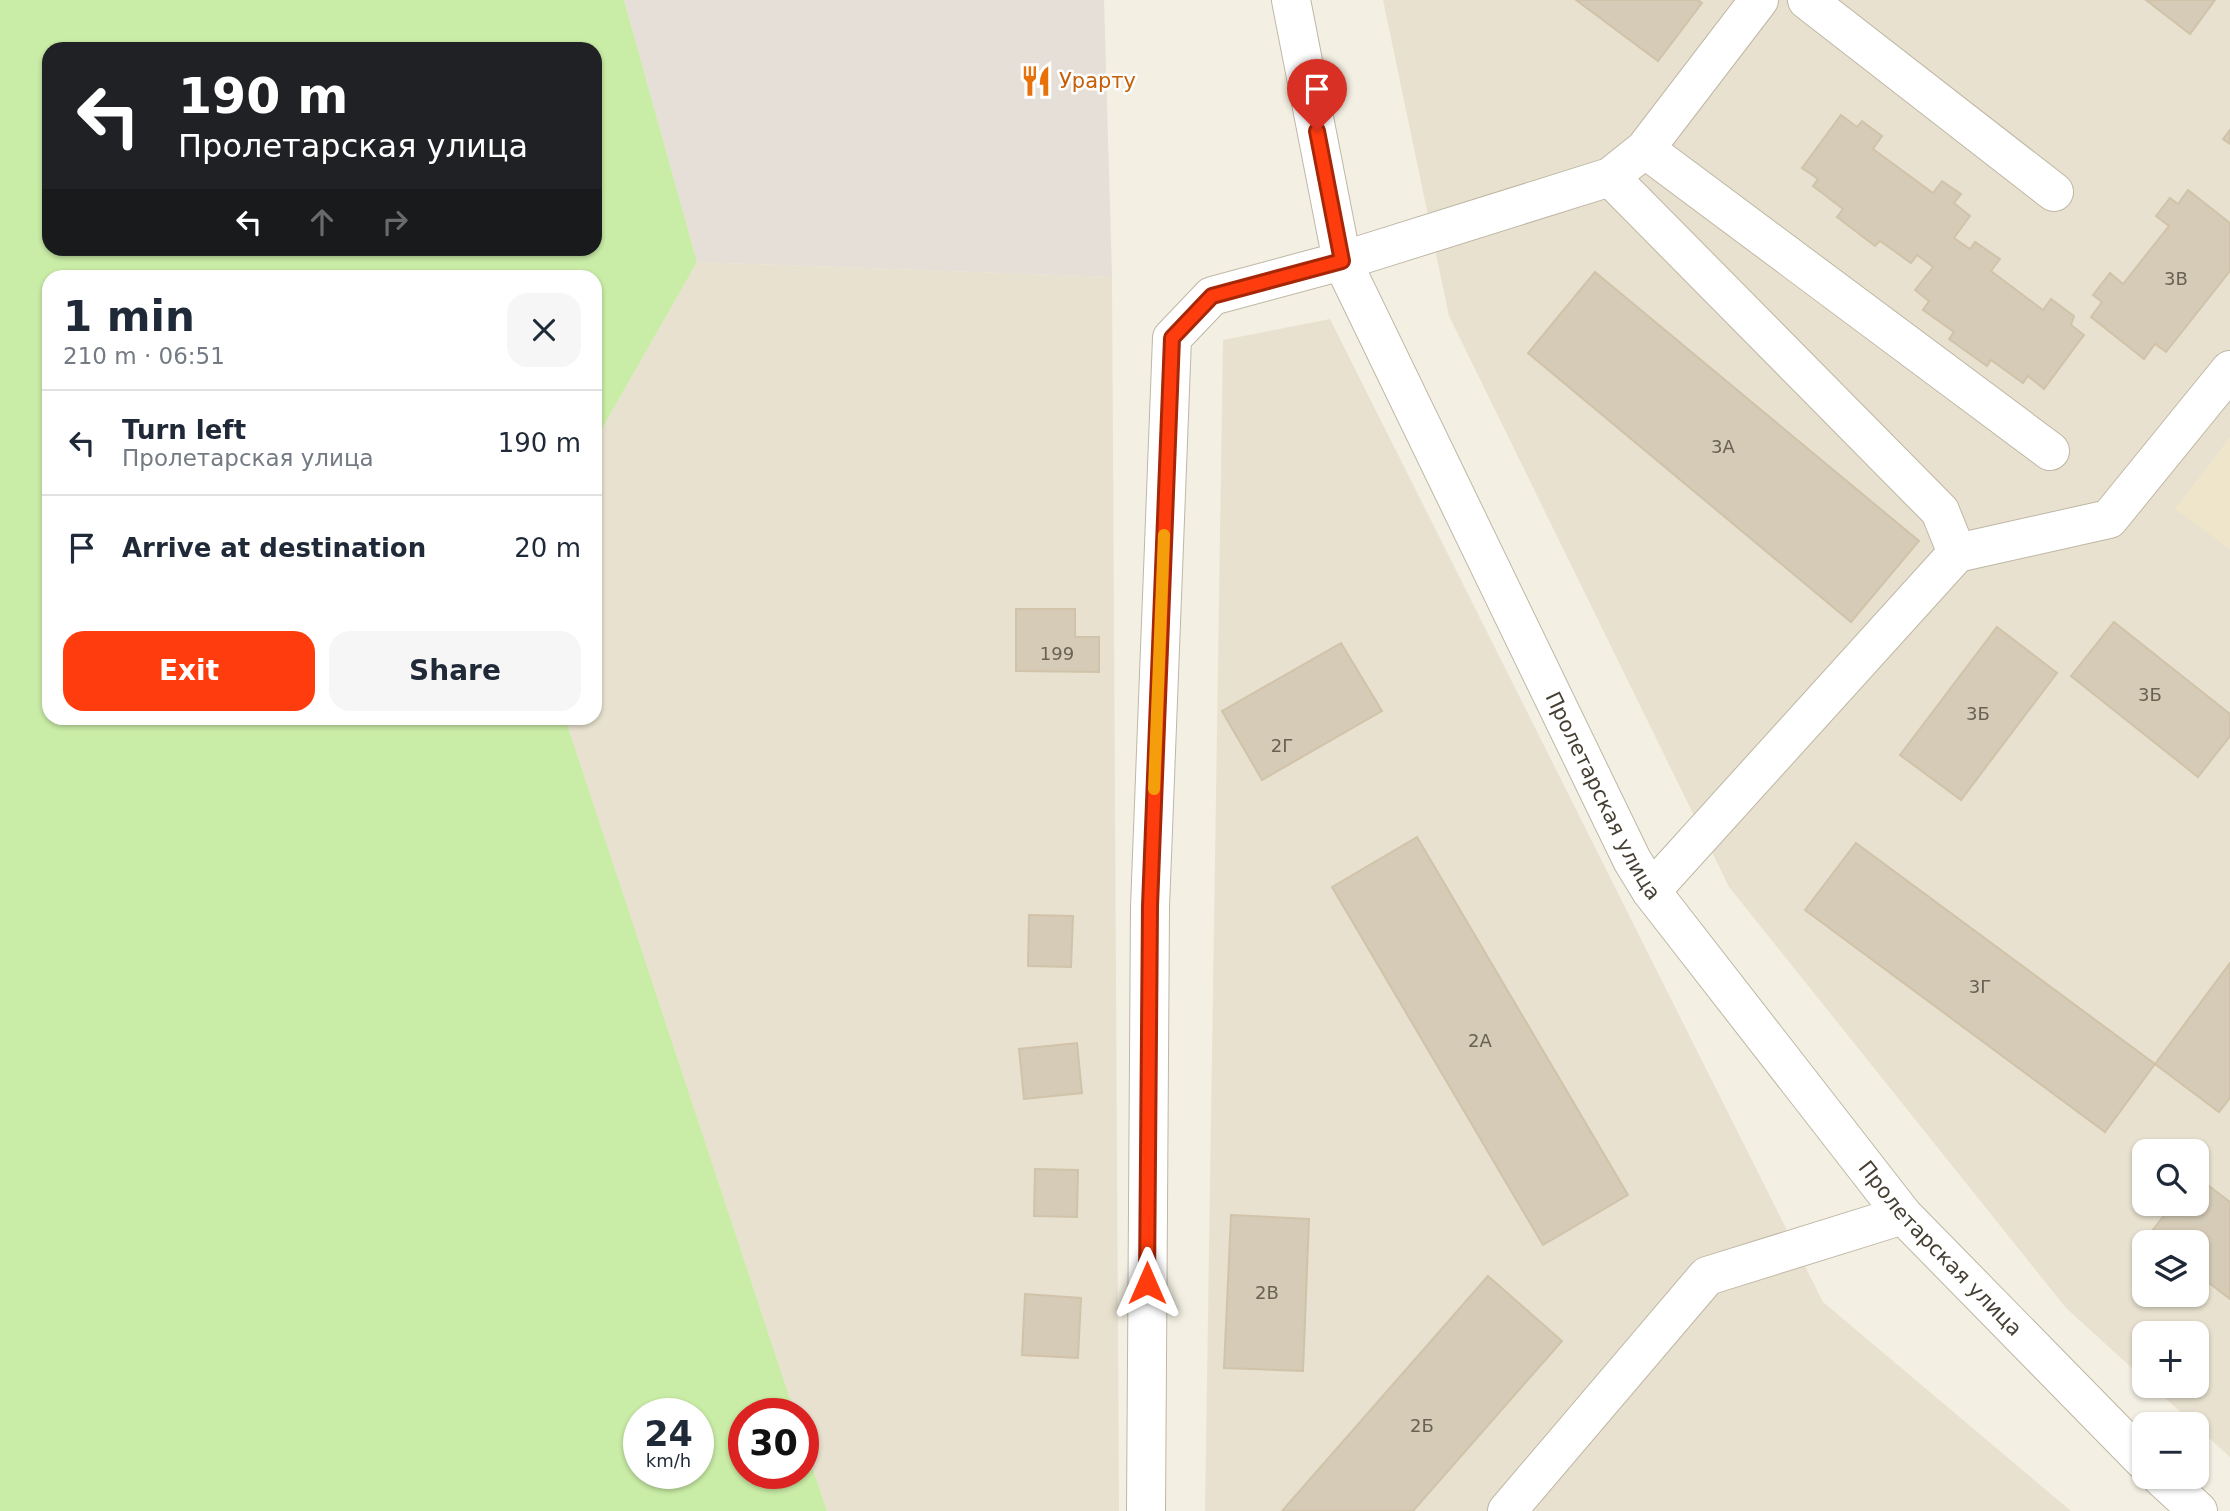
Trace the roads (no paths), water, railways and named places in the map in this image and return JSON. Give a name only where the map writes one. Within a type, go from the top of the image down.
[{"type":"street","name":"Пролетарская улица","points":[[1291,0],[1342,261],[1626,848],[1651,891],[1903,1215],[2132,1449]]},
{"type":"street","points":[[1146,1511],[1150,906],[1172,338],[1212,296],[1342,261],[1610,177],[1645,149],[1759,0]]},
{"type":"street","points":[[1807,0],[2054,192]]},
{"type":"street","points":[[1645,149],[2050,451]]},
{"type":"street","points":[[1610,177],[1940,511],[1957,553]]},
{"type":"street","points":[[1651,891],[1957,553],[2109,519],[2230,370]]},
{"type":"street","points":[[1507,1511],[1707,1276],[1903,1215]]},
{"type":"street","points":[[2174,1489],[2199,1511]]},
{"type":"place","name":"Урарту","points":[[1036,81]]}]
